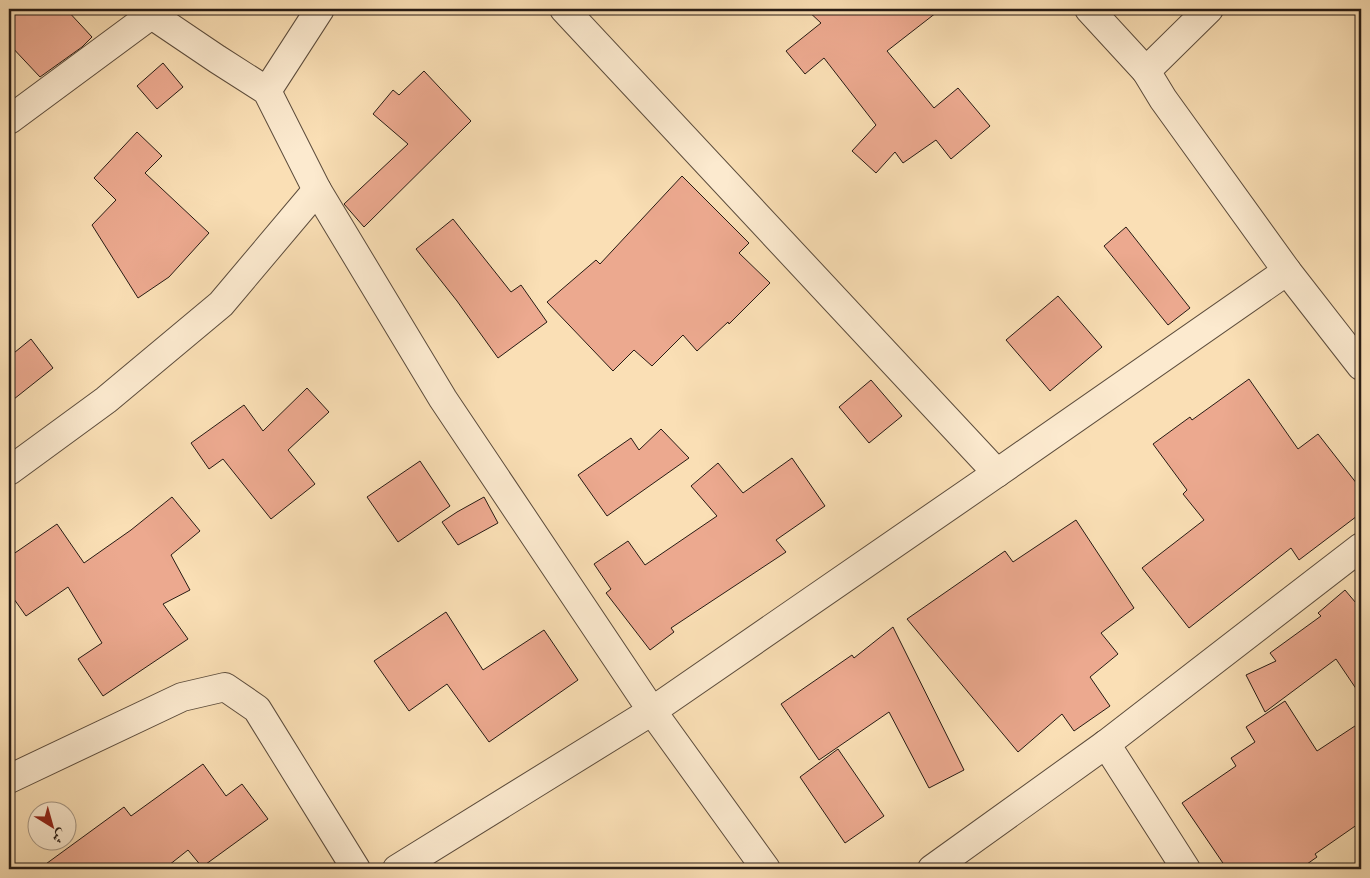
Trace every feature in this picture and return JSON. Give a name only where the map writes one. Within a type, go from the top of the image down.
[{"type":"street","points":[[267,91],[320,9]]},
{"type":"street","points":[[564,9],[997,473]]},
{"type":"street","points":[[1090,9],[1146,71],[1163,99],[1287,271],[1361,366]]},
{"type":"street","points":[[1146,71],[1209,9]]},
{"type":"street","points":[[9,120],[147,12],[267,91],[316,190],[443,399],[652,711],[766,869]]},
{"type":"street","points":[[9,471],[106,400],[221,304],[316,190]]},
{"type":"street","points":[[397,869],[652,711],[1287,271]]},
{"type":"street","points":[[932,869],[1106,744],[1361,546]]},
{"type":"street","points":[[9,779],[182,697],[225,687],[257,709],[356,869]]},
{"type":"street","points":[[1106,744],[1186,869]]},
{"type":"building","points":[[9,9],[66,9],[92,37],[82,47],[40,77],[9,44]]},
{"type":"building","points":[[806,9],[941,9],[887,51],[934,108],[958,88],[990,126],[951,159],[936,140],[903,163],[895,152],[876,173],[852,151],[876,125],[824,58],[805,74],[786,51],[821,23]]},
{"type":"building","points":[[163,63],[183,87],[157,109],[137,86]]},
{"type":"building","points":[[424,71],[471,121],[364,227],[344,204],[408,144],[373,114],[393,90],[399,95]]},
{"type":"building","points":[[137,132],[162,156],[145,173],[209,233],[169,277],[138,298],[92,225],[116,200],[94,178]]},
{"type":"building","points":[[682,176],[749,243],[739,253],[770,283],[729,324],[728,322],[697,351],[683,335],[652,366],[634,350],[613,371],[547,302],[596,260],[600,264]]},
{"type":"building","points":[[453,219],[511,292],[521,285],[547,322],[498,358],[457,301],[416,249]]},
{"type":"building","points":[[1126,227],[1190,308],[1168,325],[1104,246]]},
{"type":"building","points":[[1058,296],[1102,347],[1050,391],[1006,340]]},
{"type":"building","points":[[31,339],[53,368],[9,403],[9,357]]},
{"type":"building","points":[[1249,379],[1298,449],[1318,434],[1361,489],[1361,513],[1299,560],[1291,548],[1189,628],[1142,568],[1204,520],[1183,494],[1187,490],[1153,444],[1190,417],[1192,420]]},
{"type":"building","points":[[871,380],[902,416],[869,443],[839,407]]},
{"type":"building","points":[[307,388],[329,412],[288,450],[315,484],[271,519],[223,459],[209,469],[191,443],[244,405],[263,431]]},
{"type":"building","points":[[661,429],[689,458],[607,516],[578,475],[631,438],[639,450]]},
{"type":"building","points":[[792,458],[825,506],[776,540],[786,552],[671,628],[674,632],[650,650],[606,593],[611,589],[594,564],[628,541],[645,565],[717,516],[691,486],[718,463],[743,493]]},
{"type":"building","points":[[420,461],[450,506],[398,542],[367,497]]},
{"type":"building","points":[[172,497],[200,531],[171,555],[190,590],[163,604],[188,639],[103,696],[78,659],[102,643],[68,587],[26,616],[9,592],[9,557],[57,524],[84,563],[131,530]]},
{"type":"building","points":[[484,497],[498,523],[458,545],[442,522]]},
{"type":"building","points":[[1076,520],[1134,608],[1101,633],[1118,654],[1090,677],[1110,706],[1074,731],[1062,714],[1018,752],[907,619],[1005,551],[1013,562]]},
{"type":"building","points":[[1345,590],[1361,609],[1361,696],[1336,659],[1265,712],[1246,675],[1276,661],[1270,653],[1321,616],[1318,613]]},
{"type":"building","points":[[446,612],[483,670],[544,630],[578,680],[489,742],[447,684],[409,711],[374,661]]},
{"type":"building","points":[[893,627],[964,770],[929,788],[889,712],[819,760],[781,704],[852,655],[854,658]]},
{"type":"building","points":[[1285,701],[1317,751],[1361,722],[1361,822],[1315,854],[1317,857],[1300,869],[1227,869],[1182,803],[1236,766],[1231,758],[1255,742],[1246,727]]},
{"type":"building","points":[[838,749],[884,816],[845,843],[800,777]]},
{"type":"building","points":[[203,764],[226,796],[242,784],[268,819],[202,867],[188,850],[164,869],[39,869],[65,850],[78,850],[78,841],[124,807],[131,816]]}]
